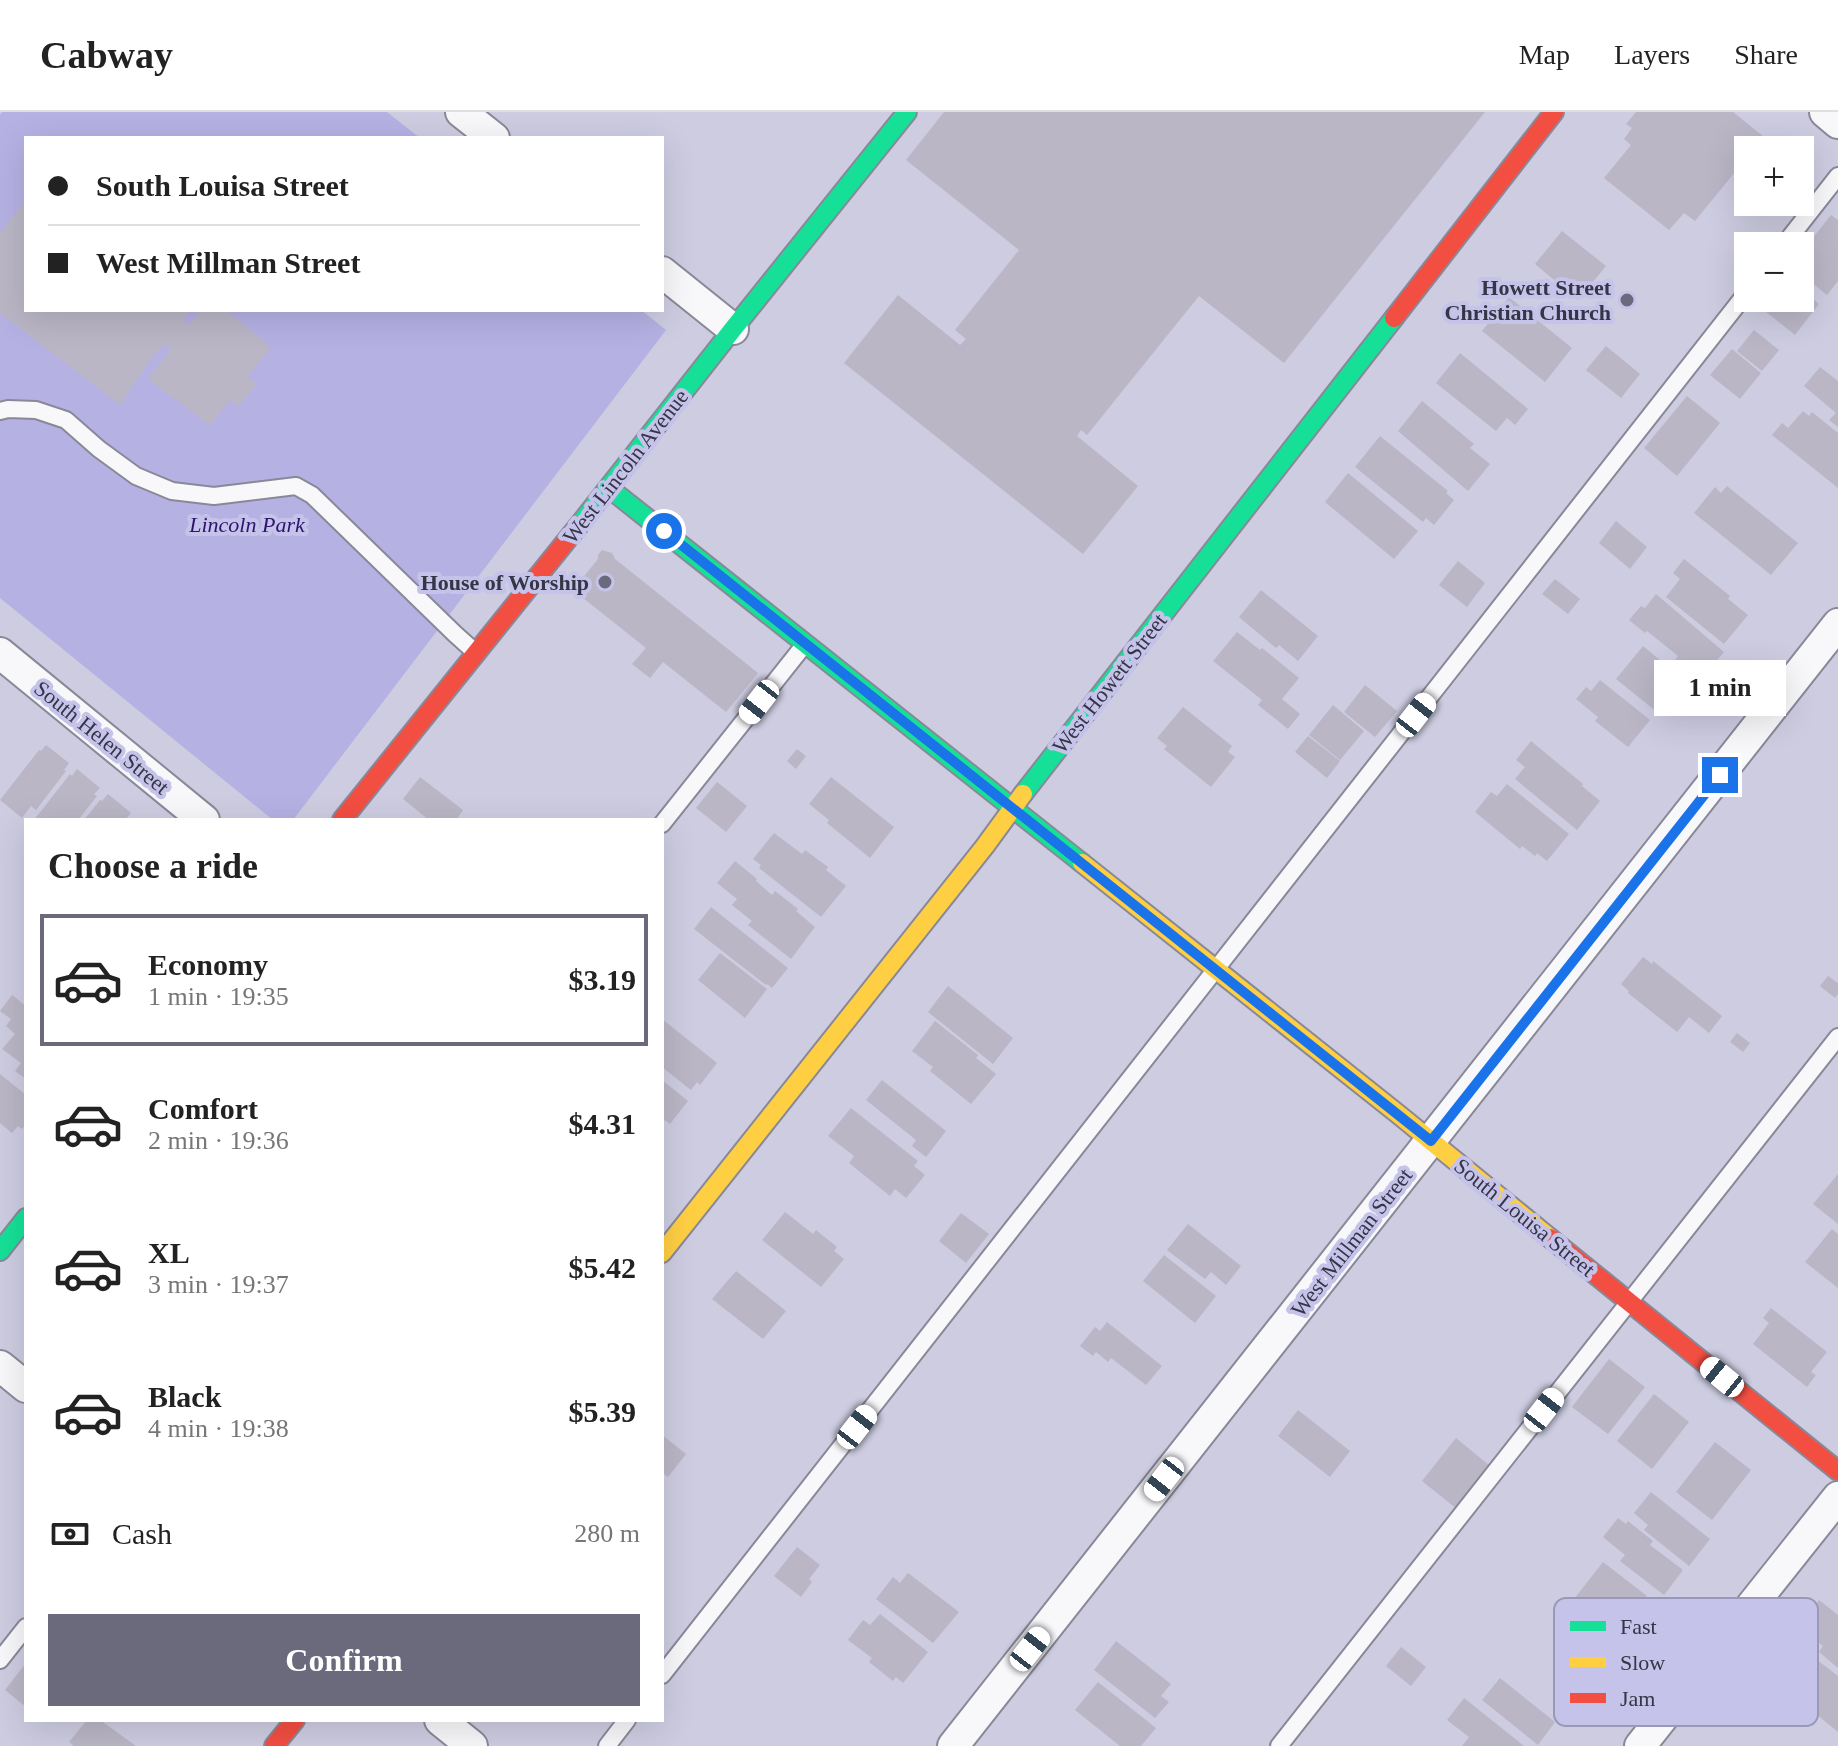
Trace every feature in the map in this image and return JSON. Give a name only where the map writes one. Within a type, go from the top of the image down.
[{"type":"main road","name":"West Lincoln Avenue","points":[[344,818],[907,112]]},
{"type":"main road","name":"West Howett Street","points":[[664,1250],[985,846],[1554,112]]},
{"type":"main road","name":"South Louisa Street","points":[[609,488],[1431,1141],[1838,1471]]},
{"type":"main road","points":[[274,1746],[293,1722]]},
{"type":"street","points":[[461,112],[491,136]]},
{"type":"street","points":[[1825,112],[1838,123]]},
{"type":"street","points":[[664,274],[733,329]]},
{"type":"street","name":"West Millman Street","points":[[953,1746],[1838,624]]},
{"type":"street","name":"South Helen Street","points":[[0,653],[202,818]]},
{"type":"street","points":[[0,1366],[24,1385]]},
{"type":"street","points":[[1758,1598],[1838,1497]]},
{"type":"street","points":[[442,1722],[472,1746]]},
{"type":"street","points":[[1640,1746],[1656,1726]]},
{"type":"lane","points":[[1794,232],[1838,176]]},
{"type":"lane","points":[[664,1672],[1734,309]]},
{"type":"lane","points":[[0,411],[36,410],[66,420],[136,476],[172,491],[214,496],[296,486],[312,495],[477,653]]},
{"type":"lane","points":[[664,822],[806,644]]},
{"type":"lane","points":[[1279,1746],[1838,1037]]},
{"type":"lane","points":[[0,1660],[24,1630]]},
{"type":"lane","points":[[607,1746],[625,1722]]},
{"type":"green space","name":"Lincoln Park","points":[[2,112],[387,112],[417,136],[24,136],[24,312],[644,312],[666,330],[295,818],[271,818],[0,598]]},
{"type":"building","points":[[944,112],[1485,112],[1284,363],[1199,296],[1087,435],[1081,430],[1077,436],[1138,486],[1083,554],[844,363],[898,295],[960,345],[966,339],[955,330],[1019,250],[906,160]]},
{"type":"building","points":[[1636,112],[1733,112],[1763,136],[1734,136],[1734,173],[1695,221],[1684,213],[1669,230],[1604,178],[1631,145],[1624,139],[1632,128],[1626,124]]},
{"type":"building","points":[[24,203],[24,312],[189,312],[183,320],[190,325],[200,312],[227,312],[271,347],[248,377],[257,384],[238,407],[230,400],[210,425],[148,379],[171,349],[164,344],[120,405],[0,313],[0,233]]},
{"type":"building","points":[[1831,215],[1838,220],[1838,281],[1827,295],[1814,284],[1814,236]]},
{"type":"building","points":[[1562,231],[1606,266],[1578,300],[1535,264]]},
{"type":"building","points":[[1509,297],[1572,348],[1545,382],[1482,331]]},
{"type":"building","points":[[1766,312],[1813,312],[1795,335]]},
{"type":"building","points":[[1754,330],[1779,350],[1762,371],[1737,351]]},
{"type":"building","points":[[1606,346],[1640,374],[1621,398],[1586,370]]},
{"type":"building","points":[[1732,349],[1761,373],[1740,399],[1710,375]]},
{"type":"building","points":[[1460,353],[1528,409],[1515,425],[1507,418],[1496,431],[1436,383]]},
{"type":"building","points":[[1820,367],[1838,381],[1838,427],[1829,420],[1836,413],[1804,386]]},
{"type":"building","points":[[1687,396],[1720,423],[1677,476],[1644,448]]},
{"type":"building","points":[[1422,401],[1474,444],[1470,448],[1490,464],[1468,491],[1398,431]]},
{"type":"building","points":[[1803,411],[1809,416],[1812,412],[1838,433],[1838,488],[1772,435],[1782,423],[1788,428]]},
{"type":"building","points":[[1380,436],[1448,491],[1446,493],[1454,500],[1434,525],[1426,518],[1423,522],[1355,467]]},
{"type":"building","points":[[1348,473],[1418,531],[1394,559],[1325,502]]},
{"type":"building","points":[[1727,486],[1798,543],[1771,575],[1694,513],[1715,487],[1721,493]]},
{"type":"building","points":[[1616,521],[1647,547],[1630,569],[1599,543]]},
{"type":"building","points":[[602,550],[612,553],[615,559],[758,673],[726,712],[663,662],[650,678],[632,664],[646,648],[573,590]]},
{"type":"building","points":[[1684,559],[1730,596],[1728,599],[1748,615],[1724,644],[1666,597],[1680,579],[1673,573]]},
{"type":"building","points":[[1458,561],[1485,583],[1467,607],[1439,585]]},
{"type":"building","points":[[1555,579],[1580,599],[1568,614],[1542,594]]},
{"type":"building","points":[[1261,590],[1318,636],[1298,661],[1279,645],[1276,648],[1239,617]]},
{"type":"building","points":[[1656,594],[1724,652],[1705,675],[1700,670],[1695,677],[1675,660],[1678,656],[1629,620],[1641,606],[1645,608]]},
{"type":"building","points":[[1237,632],[1299,678],[1282,699],[1300,714],[1288,729],[1258,705],[1262,700],[1213,661]]},
{"type":"building","points":[[1643,646],[1690,688],[1668,714],[1660,708],[1657,712],[1616,679]]},
{"type":"building","points":[[1600,680],[1650,720],[1628,747],[1595,721],[1598,717],[1576,699],[1586,687],[1591,691]]},
{"type":"building","points":[[1365,685],[1397,711],[1375,737],[1344,712]]},
{"type":"building","points":[[1333,705],[1364,731],[1340,760],[1309,735]]},
{"type":"building","points":[[1183,707],[1232,746],[1228,752],[1235,757],[1211,787],[1164,749],[1167,746],[1157,738]]},
{"type":"building","points":[[1308,736],[1340,761],[1327,778],[1295,752]]},
{"type":"building","points":[[1531,741],[1600,801],[1577,830],[1515,779],[1525,767],[1516,760]]},
{"type":"building","points":[[46,745],[69,763],[36,810],[31,806],[22,818],[0,800]]},
{"type":"building","points":[[797,749],[806,756],[796,769],[787,761]]},
{"type":"building","points":[[77,769],[100,788],[80,818],[36,818],[70,774],[72,776]]},
{"type":"building","points":[[420,777],[463,810],[457,818],[427,818],[403,799]]},
{"type":"building","points":[[831,777],[894,827],[870,858],[809,804]]},
{"type":"building","points":[[717,782],[747,806],[726,832],[696,808]]},
{"type":"building","points":[[1507,784],[1569,834],[1547,861],[1522,846],[1520,849],[1475,812],[1491,792],[1497,796]]},
{"type":"building","points":[[108,794],[131,813],[127,818],[86,818]]},
{"type":"building","points":[[774,833],[802,854],[805,850],[828,867],[826,870],[846,886],[821,917],[759,868],[761,865],[753,859]]},
{"type":"building","points":[[735,861],[772,895],[775,891],[798,909],[796,911],[815,927],[791,959],[748,925],[752,921],[732,905],[737,899],[717,883]]},
{"type":"building","points":[[711,907],[788,968],[772,988],[694,929]]},
{"type":"building","points":[[720,953],[767,989],[745,1018],[698,980]]},
{"type":"building","points":[[1643,957],[1652,964],[1653,961],[1722,1016],[1709,1033],[1689,1017],[1677,1032],[1628,993],[1621,984]]},
{"type":"building","points":[[1828,976],[1838,983],[1835,998],[1820,986]]},
{"type":"building","points":[[948,986],[1013,1038],[993,1064],[928,1012]]},
{"type":"building","points":[[12,995],[24,1004],[24,1078],[15,1071],[21,1063],[2,1049],[15,1034],[6,1026],[11,1019],[0,1011]]},
{"type":"building","points":[[664,1021],[717,1063],[700,1085],[697,1082],[691,1090],[664,1069]]},
{"type":"building","points":[[935,1021],[978,1055],[976,1058],[996,1074],[971,1104],[930,1071],[933,1067],[912,1051]]},
{"type":"building","points":[[1737,1033],[1750,1043],[1743,1052],[1730,1042]]},
{"type":"building","points":[[0,1074],[24,1093],[24,1126],[22,1129],[18,1126],[12,1133],[0,1123]]},
{"type":"building","points":[[882,1080],[946,1131],[926,1157],[912,1146],[916,1140],[866,1100]]},
{"type":"building","points":[[664,1082],[688,1101],[670,1124],[665,1120]]},
{"type":"building","points":[[851,1108],[918,1161],[914,1166],[925,1175],[906,1198],[895,1189],[890,1196],[849,1163],[854,1156],[828,1136]]},
{"type":"building","points":[[1838,1174],[1838,1224],[1813,1204]]},
{"type":"building","points":[[785,1212],[813,1234],[816,1230],[837,1247],[834,1251],[844,1259],[821,1287],[762,1240]]},
{"type":"building","points":[[961,1213],[989,1234],[966,1263],[939,1241]]},
{"type":"building","points":[[1188,1224],[1241,1266],[1226,1285],[1211,1272],[1205,1279],[1167,1250]]},
{"type":"building","points":[[1832,1229],[1838,1234],[1838,1288],[1805,1262]]},
{"type":"building","points":[[1164,1255],[1216,1296],[1195,1323],[1143,1281]]},
{"type":"building","points":[[736,1271],[786,1311],[763,1339],[712,1299]]},
{"type":"building","points":[[1771,1308],[1827,1352],[1811,1372],[1816,1375],[1807,1387],[1753,1344],[1769,1323],[1763,1318]]},
{"type":"building","points":[[1107,1322],[1162,1366],[1146,1385],[1111,1358],[1108,1362],[1096,1352],[1093,1356],[1080,1346],[1095,1327],[1100,1331]]},
{"type":"building","points":[[1609,1359],[1645,1387],[1608,1434],[1572,1407]]},
{"type":"building","points":[[1654,1394],[1689,1422],[1652,1469],[1617,1441]]},
{"type":"building","points":[[1298,1410],[1350,1451],[1330,1477],[1278,1436]]},
{"type":"building","points":[[664,1437],[686,1454],[668,1477],[664,1474]]},
{"type":"building","points":[[1456,1438],[1490,1466],[1457,1509],[1422,1481]]},
{"type":"building","points":[[1715,1442],[1751,1470],[1712,1520],[1676,1492]]},
{"type":"building","points":[[1651,1492],[1710,1539],[1689,1566],[1644,1530],[1648,1525],[1634,1513]]},
{"type":"building","points":[[1618,1518],[1626,1524],[1628,1521],[1653,1541],[1650,1545],[1683,1570],[1664,1595],[1620,1561],[1625,1555],[1603,1537]]},
{"type":"building","points":[[797,1547],[820,1565],[801,1597],[774,1576]]},
{"type":"building","points":[[1603,1562],[1647,1596],[1645,1598],[1575,1598]]},
{"type":"building","points":[[908,1573],[959,1612],[933,1643],[876,1599],[893,1577],[900,1583]]},
{"type":"building","points":[[1818,1601],[1838,1615],[1838,1668],[1819,1652],[1823,1646],[1818,1642]]},
{"type":"building","points":[[880,1614],[928,1652],[903,1683],[896,1677],[893,1681],[869,1662],[872,1658],[848,1640],[863,1620],[870,1625]]},
{"type":"building","points":[[1116,1641],[1171,1684],[1161,1696],[1169,1702],[1155,1718],[1094,1670]]},
{"type":"building","points":[[1401,1647],[1426,1667],[1411,1686],[1386,1666]]},
{"type":"building","points":[[1818,1661],[1838,1676],[1838,1732],[1818,1716]]},
{"type":"building","points":[[24,1666],[24,1705],[5,1690]]},
{"type":"building","points":[[1500,1678],[1554,1723],[1538,1745],[1482,1700]]},
{"type":"building","points":[[1098,1682],[1156,1728],[1141,1746],[1120,1746],[1075,1710]]},
{"type":"building","points":[[1464,1698],[1524,1746],[1462,1746],[1469,1737],[1447,1720]]},
{"type":"building","points":[[85,1722],[103,1722],[136,1746],[74,1746],[69,1742]]},
{"type":"traffic: fast","points":[[579,525],[907,112]]},
{"type":"traffic: fast","points":[[1023,794],[1394,318]]},
{"type":"traffic: fast","points":[[609,488],[1082,863]]},
{"type":"traffic: fast","points":[[0,1251],[24,1221]]},
{"type":"traffic: slow","points":[[664,1250],[1023,794]]},
{"type":"traffic: slow","points":[[1082,863],[1550,1238]]},
{"type":"traffic: jam","points":[[1394,318],[1554,112]]},
{"type":"traffic: jam","points":[[344,818],[579,525]]},
{"type":"traffic: jam","points":[[1550,1238],[1838,1471]]},
{"type":"traffic: jam","points":[[274,1746],[293,1722]]},
{"type":"place","name":"Howett Street Christian Church","points":[[1627,300]]},
{"type":"place","name":"House of Worship","points":[[605,582]]},
{"type":"route","points":[[664,531],[1431,1141],[1720,775]]}]
